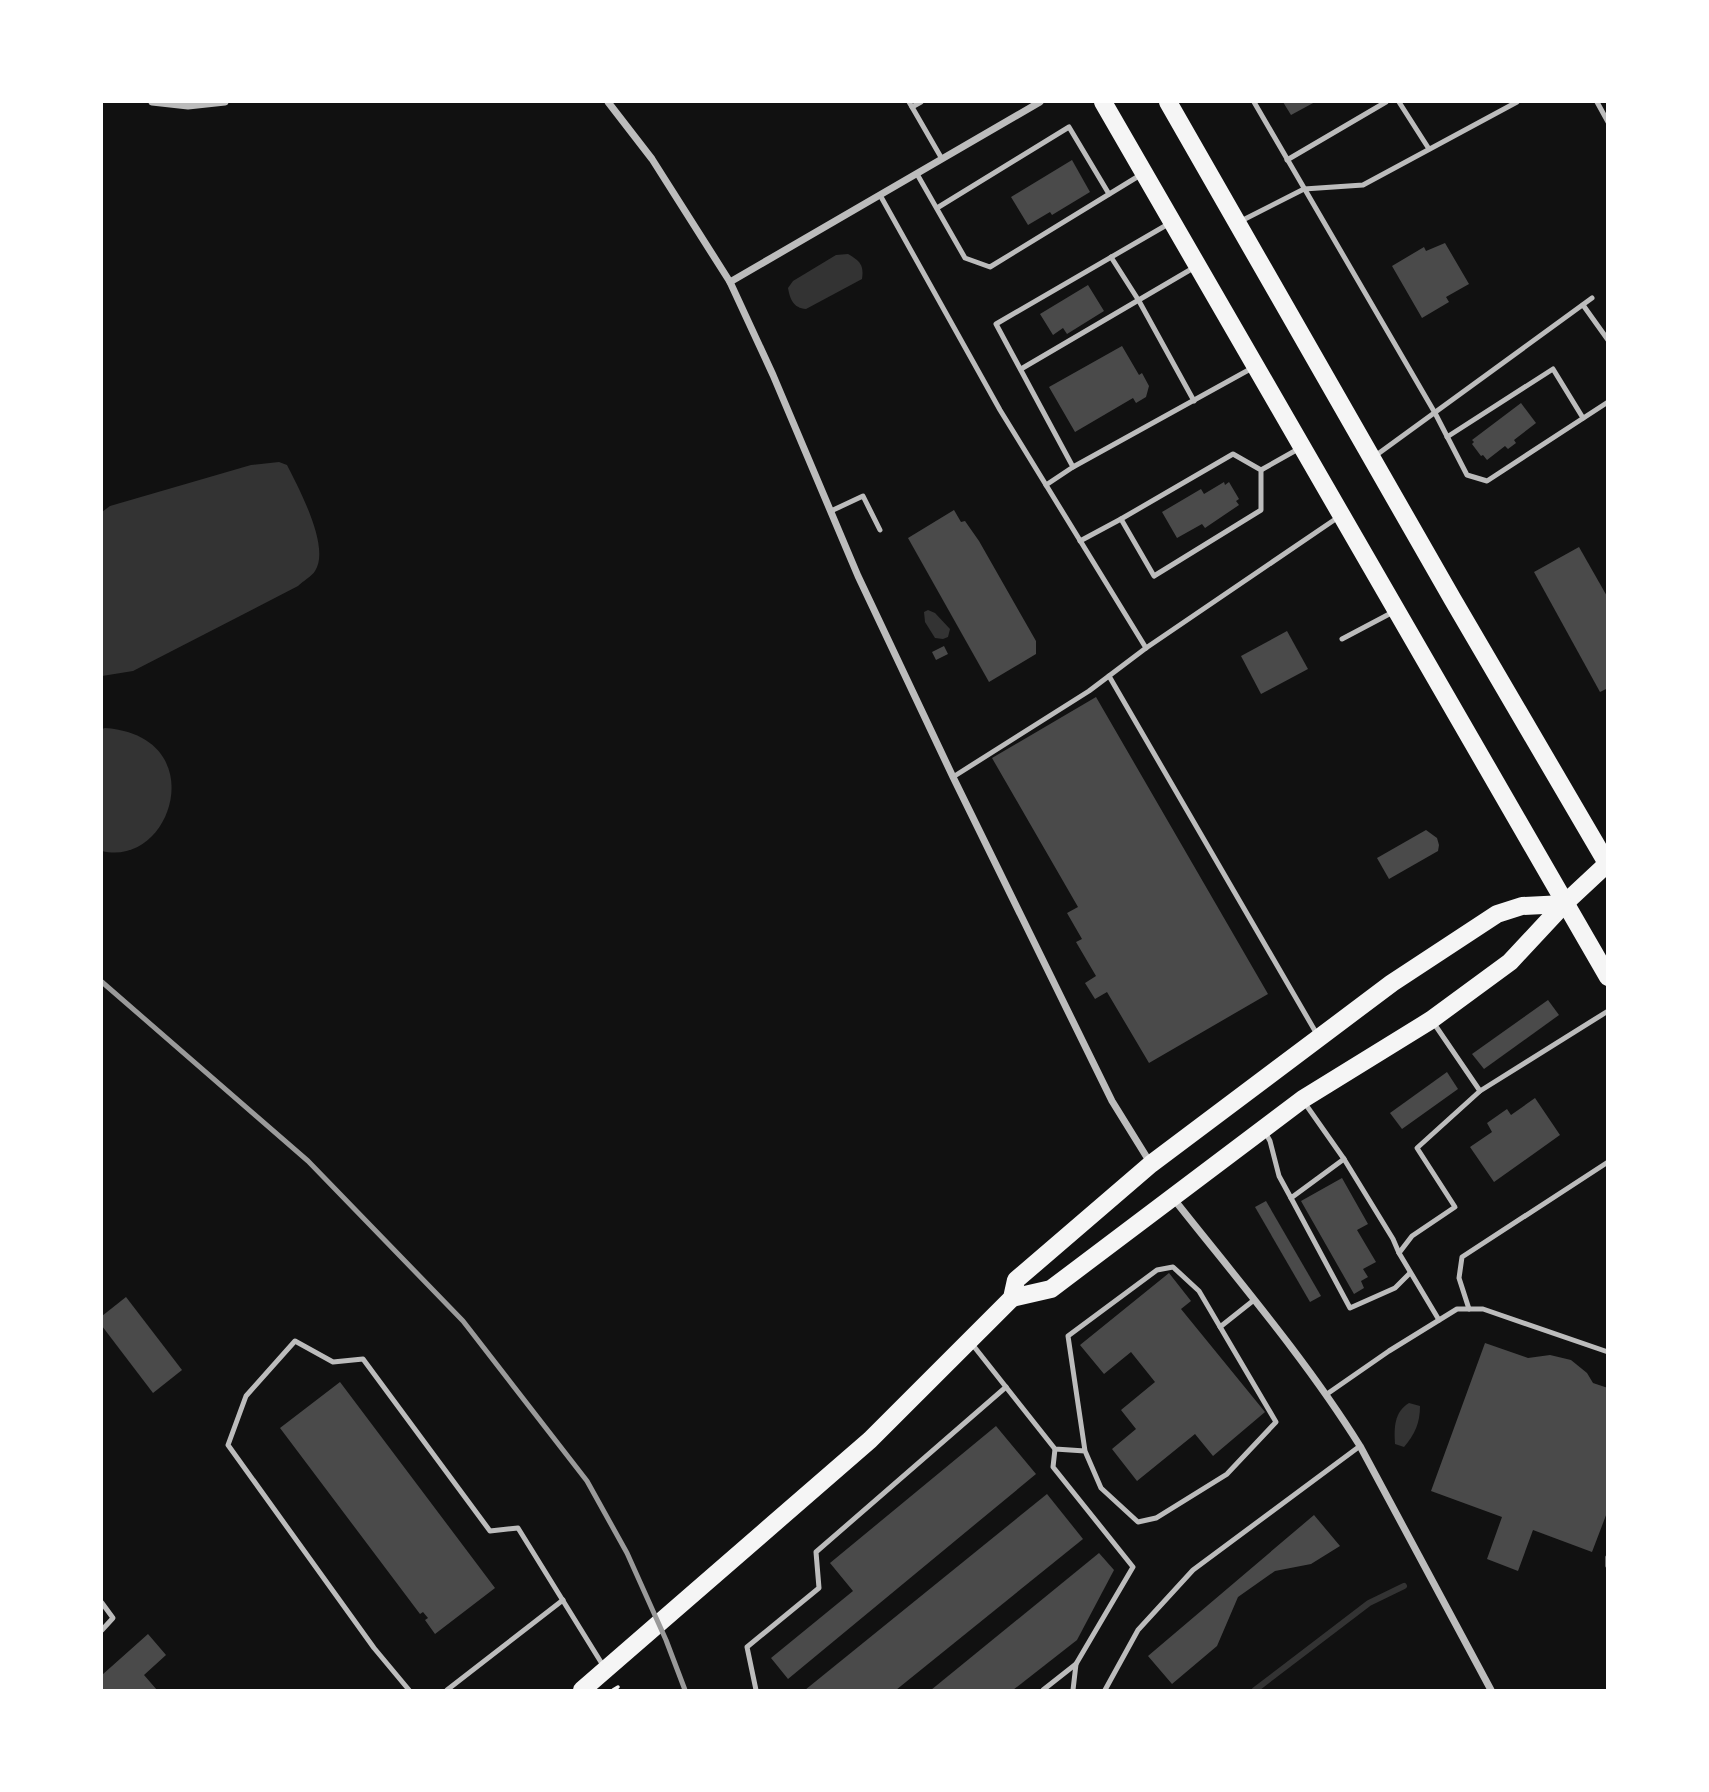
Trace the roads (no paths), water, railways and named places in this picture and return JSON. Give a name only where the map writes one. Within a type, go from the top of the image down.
[{"type":"main road","points":[[1103,102],[1608,977]]},
{"type":"main road","points":[[1012,1298],[1051,1289],[1303,1099],[1431,1020],[1510,962],[1564,904],[1607,864],[1452,600],[1168,102]]},
{"type":"main road","points":[[582,1690],[870,1440],[1012,1298],[1016,1280],[1151,1164],[1392,983],[1497,914],[1522,906],[1564,904]]},
{"type":"street","points":[[152,102],[188,106],[225,102]]},
{"type":"street","points":[[608,102],[652,159],[730,282],[773,375],[858,576],[953,778],[1112,1101],[1151,1164]]},
{"type":"street","points":[[730,282],[1040,102]]},
{"type":"street","points":[[1172,1197],[1326,1394],[1360,1447],[1491,1690]]},
{"type":"lane","points":[[921,102],[911,104],[942,159]]},
{"type":"lane","points":[[1254,102],[1435,413],[1467,475],[1487,481],[1608,402]]},
{"type":"lane","points":[[1287,160],[1386,102]]},
{"type":"lane","points":[[1399,102],[1429,149]]},
{"type":"lane","points":[[1238,222],[1304,189],[1363,185],[1517,102]]},
{"type":"lane","points":[[1597,102],[1608,122]]},
{"type":"lane","points":[[937,208],[1069,127],[1109,194]]},
{"type":"lane","points":[[917,174],[965,258],[990,267],[1144,173]]},
{"type":"lane","points":[[880,195],[1000,410],[1146,648]]},
{"type":"lane","points":[[1073,467],[996,324],[1173,221]]},
{"type":"lane","points":[[1111,257],[1139,301],[1194,401]]},
{"type":"lane","points":[[1021,369],[1198,265]]},
{"type":"lane","points":[[1373,458],[1592,298]]},
{"type":"lane","points":[[1583,305],[1608,340]]},
{"type":"lane","points":[[1046,485],[1073,467],[1256,366]]},
{"type":"lane","points":[[1447,437],[1553,369],[1583,418]]},
{"type":"lane","points":[[1261,470],[1303,446]]},
{"type":"lane","points":[[1080,541],[1233,454],[1261,470]]},
{"type":"lane","points":[[1121,519],[1154,576],[1261,510],[1261,470]]},
{"type":"lane","points":[[831,511],[863,496],[880,530]]},
{"type":"lane","points":[[953,778],[1109,676],[1342,514]]},
{"type":"lane","points":[[1342,639],[1397,610]]},
{"type":"lane","points":[[1109,676],[1319,1038]]},
{"type":"lane","points":[[1399,1253],[1412,1236],[1455,1207],[1417,1148],[1480,1091],[1608,1011]]},
{"type":"lane","points":[[1431,1020],[1480,1091]]},
{"type":"lane","points":[[1303,1099],[1393,1239],[1438,1320]]},
{"type":"lane","points":[[1263,1130],[1270,1141],[1279,1176],[1350,1308],[1395,1288],[1410,1273]]},
{"type":"lane","points":[[1291,1198],[1344,1159]]},
{"type":"lane","points":[[1469,1309],[1459,1278],[1462,1257],[1608,1162]]},
{"type":"lane","points":[[1173,1267],[1199,1291],[1276,1422],[1227,1474],[1156,1518],[1138,1522],[1101,1488],[1085,1451],[1068,1336],[1157,1269],[1173,1267]]},
{"type":"lane","points":[[1220,1327],[1254,1300]]},
{"type":"lane","points":[[1326,1394],[1457,1309],[1483,1309],[1608,1352]]},
{"type":"lane","points":[[409,1690],[374,1648],[228,1445],[246,1396],[295,1341],[333,1362],[363,1359],[491,1531],[518,1528],[608,1667]]},
{"type":"lane","points":[[971,1341],[1055,1449],[1053,1467],[1133,1567],[1076,1664],[1043,1690]]},
{"type":"lane","points":[[756,1690],[747,1647],[819,1588],[816,1552],[1006,1387]]},
{"type":"lane","points":[[1105,1690],[1138,1630],[1193,1570],[1360,1447]]},
{"type":"lane","points":[[1055,1449],[1085,1451]]},
{"type":"lane","points":[[1608,1557],[1608,1566]]},
{"type":"lane","points":[[447,1690],[563,1600]]},
{"type":"lane","points":[[102,1603],[113,1619],[102,1630]]},
{"type":"lane","points":[[1073,1690],[1076,1664]]},
{"type":"waterway","points":[[1255,1690],[1369,1603],[1404,1586]]},
{"type":"railway","points":[[102,982],[308,1161],[463,1321],[587,1481],[627,1553],[685,1690]]}]
